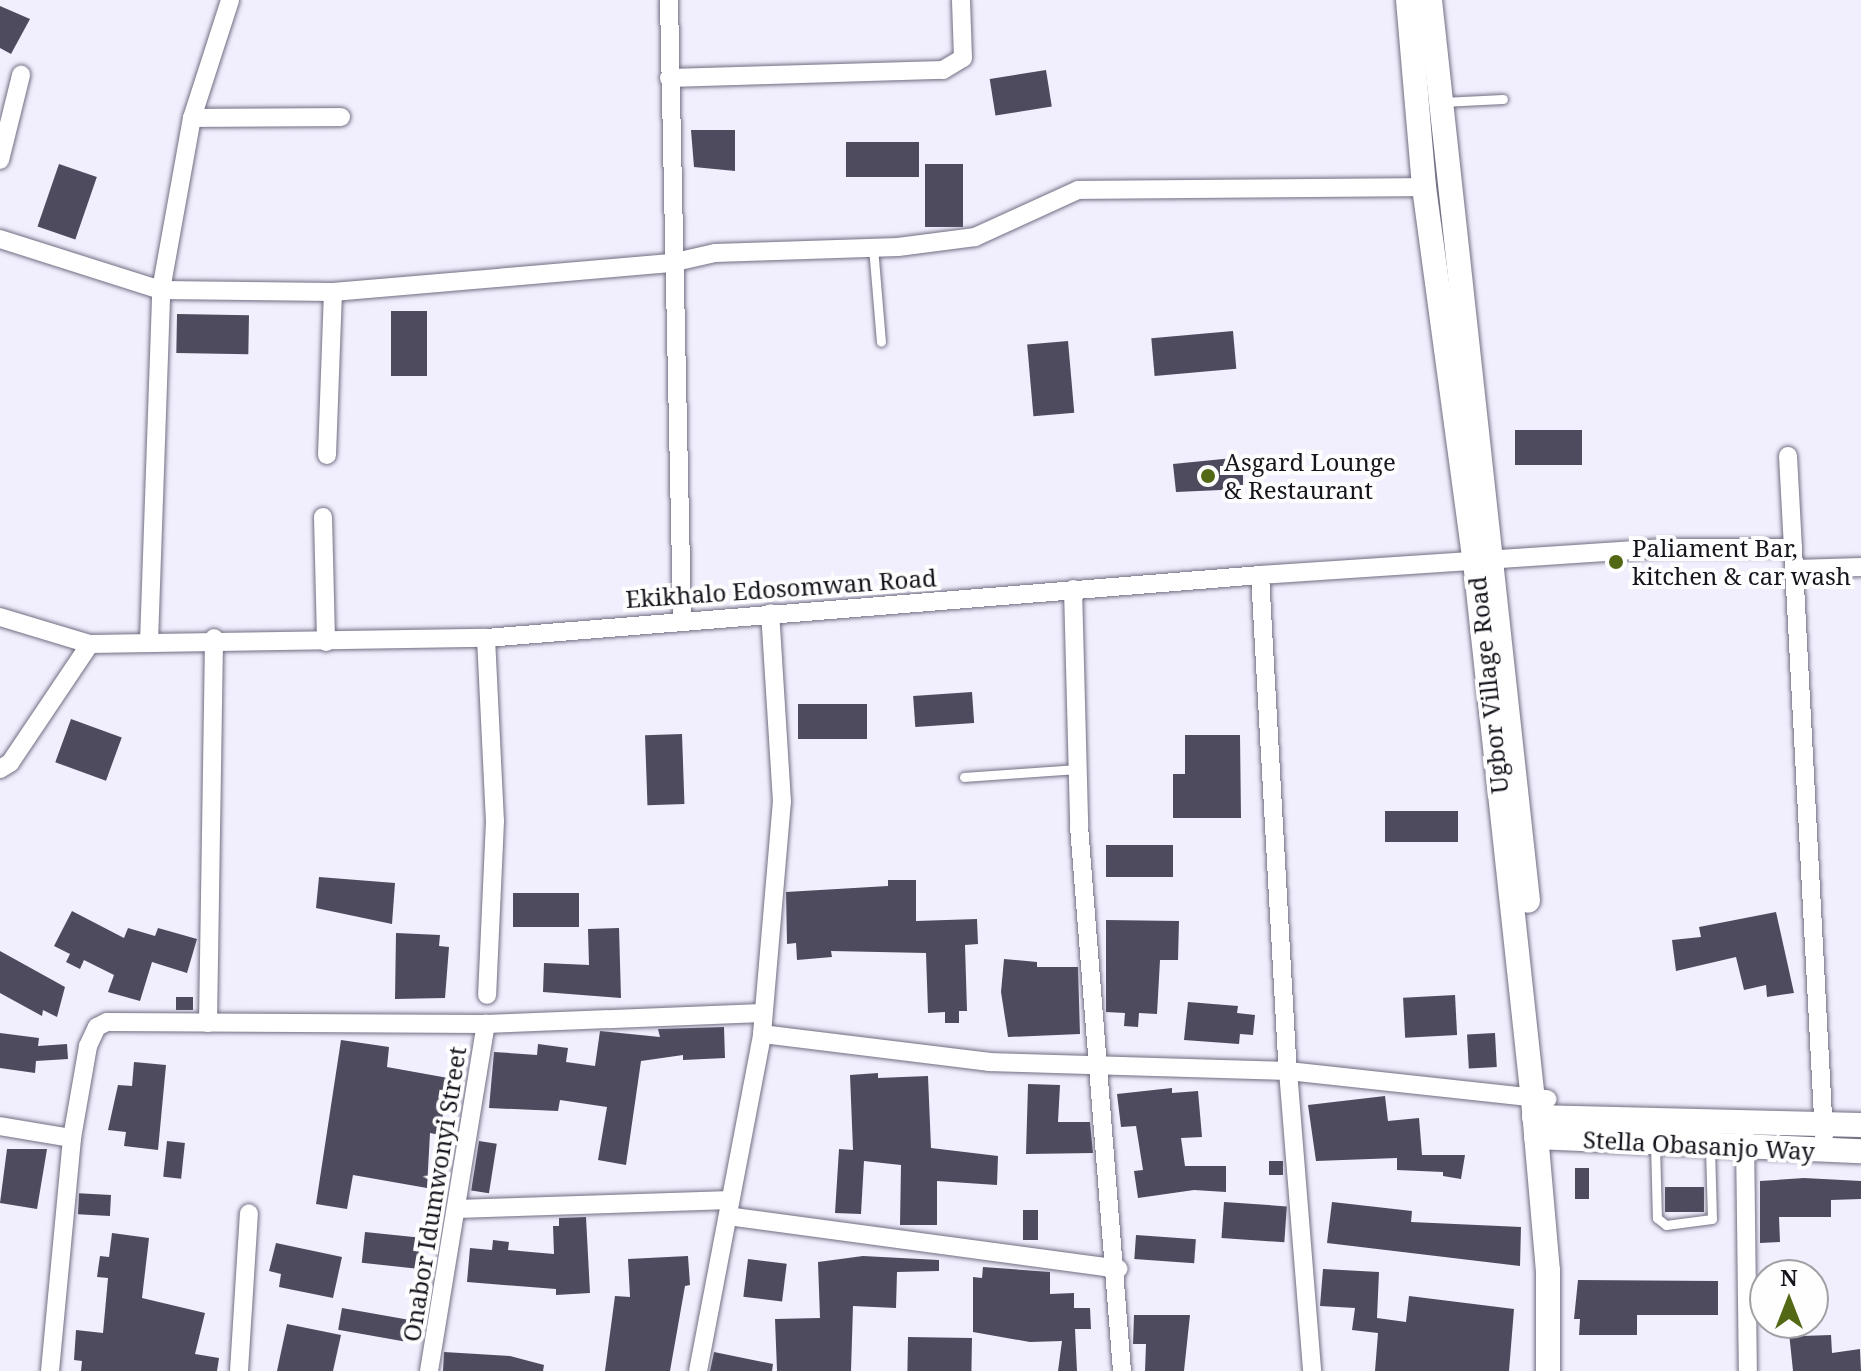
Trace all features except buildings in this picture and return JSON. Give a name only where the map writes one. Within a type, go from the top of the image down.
[{"type":"street","points":[[149,642],[161,290],[192,118],[230,0]]},
{"type":"street","points":[[669,0],[671,263],[682,618]]},
{"type":"street","points":[[669,78],[943,70],[963,58],[961,0]]},
{"type":"street","name":"Ugbor Village Road","points":[[1408,0],[1424,187],[1485,562]]},
{"type":"street","name":"Ugbor Village Road","points":[[1430,0],[1444,102],[1485,562],[1542,1118],[1548,1371]]},
{"type":"street","points":[[0,160],[21,75]]},
{"type":"street","points":[[192,118],[341,117]]},
{"type":"street","points":[[0,239],[161,290],[333,292],[671,263],[715,253],[873,247],[975,237],[1078,190],[1424,187]]},
{"type":"street","points":[[327,455],[333,292]]},
{"type":"street","points":[[1788,456],[1825,1151]]},
{"type":"street","points":[[323,517],[326,642]]},
{"type":"street","name":"Ekikhalo Edosomwan Road","points":[[0,617],[90,644],[214,638],[326,642],[486,638],[682,618],[1260,575],[1665,548],[1793,548]]},
{"type":"street","points":[[1795,569],[1861,567]]},
{"type":"street","points":[[1260,575],[1288,1071],[1312,1371]]},
{"type":"street","points":[[1073,589],[1077,769],[1118,1269],[1122,1371]]},
{"type":"street","points":[[698,1371],[762,1034],[782,802],[770,613]]},
{"type":"street","points":[[208,1023],[214,638]]},
{"type":"street","points":[[486,638],[495,821],[487,995]]},
{"type":"street","points":[[0,769],[10,763],[90,644]]},
{"type":"street","points":[[50,1371],[72,1138],[88,1046],[97,1027],[107,1022],[486,1024],[762,1013]]},
{"type":"street","name":"Onabor Idumwonyi Street","points":[[429,1371],[486,1024]]},
{"type":"street","points":[[762,1034],[989,1062],[1288,1071],[1542,1118],[1861,1125]]},
{"type":"street","name":"Stella Obasanjo Way","points":[[1542,1118],[1655,1144],[1861,1151]]},
{"type":"street","points":[[1745,1122],[1748,1371]]},
{"type":"street","points":[[0,1126],[72,1138]]},
{"type":"street","points":[[458,1209],[729,1208],[1118,1269]]},
{"type":"street","points":[[239,1371],[249,1213]]},
{"type":"lane","points":[[1419,104],[1503,99]]},
{"type":"lane","points":[[873,247],[881,342]]},
{"type":"lane","points":[[964,777],[1077,769]]},
{"type":"lane","points":[[1655,1144],[1657,1218],[1666,1225],[1712,1219],[1710,1147]]},
{"type":"place","name":"Asgard Lounge & Restaurant","points":[[1208,476]]},
{"type":"place","name":"Paliament Bar, kitchen & car wash","points":[[1616,562]]}]
